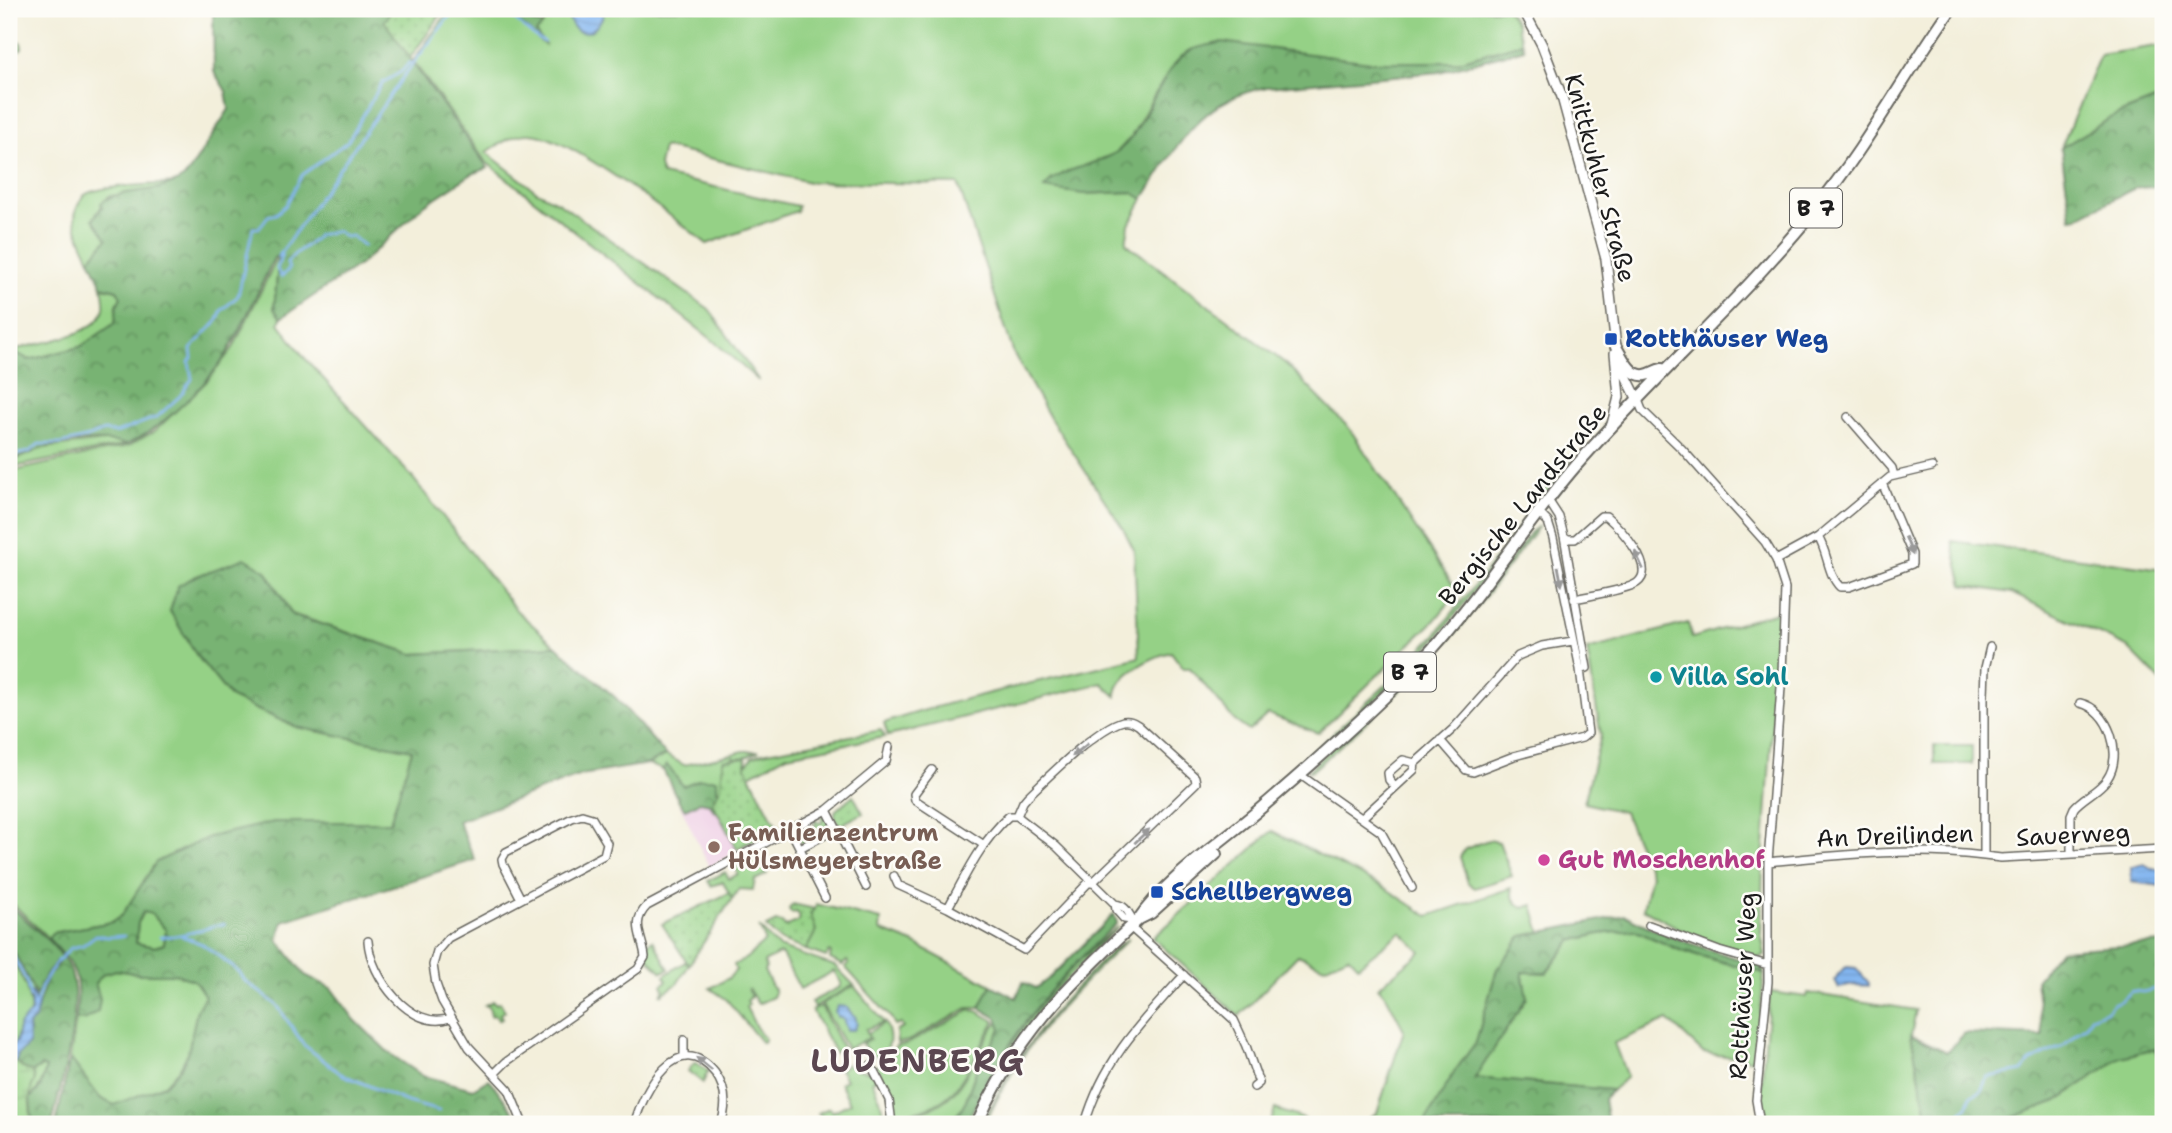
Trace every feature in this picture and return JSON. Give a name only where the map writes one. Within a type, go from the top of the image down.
[{"type":"main road","name":"Bergische Landstraße","points":[[977,1124],[1003,1073],[1029,1033],[1061,994],[1146,907],[1299,774],[1423,658],[1457,620],[1582,459],[1780,249],[1826,196],[1860,149],[1951,9]]},
{"type":"main road","points":[[1616,347],[1629,369],[1636,374],[1647,375],[1657,369],[1665,369]]},
{"type":"street","name":"Knittkuhler Straße","points":[[1523,9],[1553,72],[1571,128],[1606,260],[1616,347],[1622,368],[1637,400]]},
{"type":"street","points":[[1611,429],[1619,397],[1614,359],[1616,347]]},
{"type":"street","name":"Rotthäuser Weg","points":[[1637,400],[1642,410],[1682,449],[1758,533],[1776,561],[1786,595],[1768,862],[1768,965],[1756,1100],[1760,1124]]},
{"type":"street","points":[[1848,418],[1892,468],[1894,476]]},
{"type":"street","points":[[1776,561],[1818,537],[1882,483],[1894,476],[1932,467]]},
{"type":"street","points":[[1818,537],[1823,544],[1834,580],[1840,587],[1849,587],[1912,564],[1914,557],[1882,483]]},
{"type":"street","points":[[1440,740],[1466,770],[1473,772],[1514,756],[1586,736],[1588,728],[1583,668],[1574,598],[1559,517],[1548,500]]},
{"type":"street","points":[[1539,513],[1548,522],[1553,538],[1573,641],[1583,668]]},
{"type":"street","points":[[1564,536],[1575,539],[1601,516],[1606,516],[1628,538],[1644,569],[1643,577],[1634,585],[1564,598]]},
{"type":"street","points":[[1362,818],[1414,771],[1415,762],[1440,740],[1518,656],[1542,646],[1573,641]]},
{"type":"street","name":"An Dreilinden","points":[[1768,862],[1875,852],[1951,852],[1984,856],[1984,695],[1985,668],[1990,647]]},
{"type":"street","points":[[2071,854],[2071,815],[2074,808],[2108,778],[2113,755],[2112,740],[2104,719],[2087,704],[2080,702]]},
{"type":"street","points":[[894,876],[898,885],[948,908],[1024,950],[1195,783],[1195,777],[1139,725],[1124,721],[1103,732],[1028,796],[1017,816]]},
{"type":"street","points":[[495,1073],[506,1062],[638,969],[645,957],[638,920],[647,906],[827,810],[886,761],[889,747]]},
{"type":"street","points":[[1395,787],[1389,780],[1388,773],[1403,760],[1415,762]]},
{"type":"street","points":[[932,770],[914,794],[915,800],[984,845]]},
{"type":"street","points":[[1299,774],[1381,832],[1412,888]]},
{"type":"street","points":[[827,810],[866,887]]},
{"type":"street","points":[[522,899],[503,864],[502,859],[506,852],[561,823],[582,815],[592,818],[607,844],[604,855],[522,899],[448,938],[437,951],[433,965],[433,972],[450,1018],[469,1047],[509,1090],[523,1124]]},
{"type":"street","points":[[948,908],[984,845],[1006,818],[1017,816],[1056,846],[1115,904],[1131,913],[1134,922],[1184,975],[1238,1026],[1259,1083],[1254,1087]]},
{"type":"street","points":[[790,829],[825,898]]},
{"type":"street","points":[[800,848],[836,829]]},
{"type":"street","name":"Sauerweg","points":[[1984,856],[2001,858],[2163,849]]},
{"type":"street","points":[[1649,925],[1719,951],[1768,965]]},
{"type":"street","points":[[368,941],[370,956],[397,1000],[412,1013],[430,1021],[450,1018]]},
{"type":"street","points":[[1085,1124],[1102,1078],[1114,1056],[1184,975]]},
{"type":"street","points":[[684,1040],[684,1057]]},
{"type":"street","points":[[634,1124],[660,1072],[674,1060],[691,1056],[703,1060],[721,1082],[726,1100],[721,1124]]},
{"type":"street","points":[[871,1065],[889,1100],[892,1124]]},
{"type":"shaded area","points":[[707,791],[738,851],[709,867],[680,805]]},
{"type":"green space","points":[[9,9],[16,9],[15,37],[22,48],[17,52],[9,51]]},
{"type":"green space","points":[[213,9],[390,9],[388,17],[414,65],[488,168],[472,174],[423,206],[362,263],[281,318],[274,309],[279,255],[274,258],[222,360],[199,389],[139,438],[125,445],[107,441],[60,444],[21,457],[9,458],[9,352],[15,352],[29,360],[80,347],[115,323],[121,297],[117,290],[102,286],[90,259],[107,239],[93,219],[102,207],[101,203],[119,195],[165,186],[187,175],[229,109],[226,91],[214,72]]},
{"type":"green space","points":[[390,9],[445,9],[410,58],[384,21]]},
{"type":"green space","points":[[450,9],[504,9],[543,43],[536,33],[544,23],[545,9],[1507,9],[1516,22],[1522,43],[1456,62],[1370,62],[1193,49],[1181,57],[1155,94],[1131,137],[1116,153],[1052,179],[1083,194],[1133,192],[1143,199],[1129,225],[1126,243],[1286,364],[1349,428],[1458,592],[1435,620],[1318,733],[1268,714],[1249,731],[1235,721],[1190,668],[1183,668],[1171,652],[1145,662],[1128,674],[1116,696],[1102,683],[888,736],[884,723],[979,696],[1139,657],[1134,550],[1123,528],[1050,418],[1014,354],[958,184],[809,182],[663,147],[659,166],[662,175],[798,206],[797,211],[707,244],[594,162],[547,138],[530,134],[518,135],[486,152],[537,192],[559,203],[709,309],[759,381],[710,338],[486,162],[413,61]]},
{"type":"green space","points":[[504,9],[511,9],[533,22],[542,25],[544,23],[536,33],[546,46]]},
{"type":"green space","points":[[1222,42],[1370,62],[1456,62],[1522,43],[1524,49],[1440,72],[1267,87],[1243,93],[1223,103],[1192,128],[1143,199],[1132,192],[1083,194],[1044,188],[1060,175],[1106,158],[1126,144],[1180,59],[1198,47]]},
{"type":"green space","points":[[2163,45],[2163,97],[2116,115],[2061,148],[2100,55]]},
{"type":"green space","points":[[2163,97],[2163,183],[2154,187],[2135,188],[2071,218],[2061,148],[2116,115]]},
{"type":"green space","points":[[178,183],[142,193],[109,196],[93,219],[108,239],[90,259],[75,218],[78,204],[86,194],[104,189]]},
{"type":"green space","points":[[279,254],[274,309],[281,318],[279,323],[304,357],[412,477],[517,611],[556,646],[413,654],[292,614],[266,571],[170,611],[197,656],[231,698],[296,727],[413,750],[390,822],[274,822],[136,897],[122,915],[112,922],[52,933],[48,938],[9,900],[9,472],[128,446],[155,431],[206,382],[233,348]]},
{"type":"green space","points":[[102,287],[117,290],[121,297],[117,305],[115,324],[80,347],[29,360],[15,352],[9,352],[63,338],[90,327],[104,308]]},
{"type":"green space","points":[[114,440],[125,445],[9,468],[9,458],[18,459],[42,448]]},
{"type":"green space","points":[[1572,454],[1568,465],[1438,636],[1387,688],[1298,769],[1296,767],[1387,684],[1434,636],[1501,552],[1554,475]]},
{"type":"green space","points":[[1539,526],[1474,611],[1431,660],[1312,771],[1308,771],[1481,598],[1531,532]]},
{"type":"green space","points":[[1952,541],[2163,569],[2163,683],[2127,647],[2011,593],[1963,585]]},
{"type":"green space","points":[[245,558],[266,571],[292,615],[413,654],[556,646],[616,698],[666,755],[648,764],[581,775],[458,821],[475,860],[283,921],[278,940],[305,975],[331,988],[355,1020],[389,1053],[423,1076],[473,1089],[489,1079],[516,1115],[518,1124],[56,1124],[70,1058],[100,1098],[114,1105],[165,1085],[181,1067],[188,1053],[197,1010],[205,996],[195,981],[176,974],[139,974],[116,970],[103,974],[95,983],[100,999],[98,1011],[85,1020],[76,1019],[78,993],[75,974],[66,958],[48,938],[52,933],[112,922],[122,915],[156,862],[209,837],[274,822],[390,822],[412,750],[296,727],[231,698],[197,656],[170,611],[178,586],[194,577]],"holes":[[[143,912],[152,914],[166,930],[164,944],[154,947],[136,943],[138,923]]]},
{"type":"green space","points":[[1780,611],[1763,862],[1761,933],[1765,955],[1758,958],[1713,947],[1643,909],[1651,874],[1624,812],[1584,803],[1601,736],[1587,650],[1688,623],[1692,638]]},
{"type":"green space","points":[[881,730],[885,737],[787,755],[750,775],[763,801],[745,767],[752,757],[762,753]]},
{"type":"green space","points":[[1934,746],[1972,746],[1972,764],[1934,764]]},
{"type":"green space","points":[[744,751],[759,751],[740,759],[732,756],[739,760],[771,831],[737,849],[701,779],[683,786],[667,766],[663,770],[648,764],[666,755],[684,765]]},
{"type":"green space","points":[[746,757],[746,768],[779,827],[737,849],[712,802],[721,787],[723,760]]},
{"type":"green space","points":[[667,765],[683,786],[700,779],[717,779],[717,812],[710,804],[700,802],[685,809],[678,801],[663,770]]},
{"type":"green space","points":[[853,795],[863,813],[839,826],[835,811]]},
{"type":"green space","points":[[824,815],[832,828],[822,828],[824,833],[819,830],[812,834],[814,838],[809,835],[804,838],[806,843],[801,843],[796,831],[799,828],[801,833],[806,830],[806,824],[809,829],[816,825],[816,819],[819,823],[823,821],[821,816]]},
{"type":"green space","points":[[1272,831],[1382,886],[1428,916],[1511,888],[1514,900],[1520,906],[1523,908],[1533,905],[1541,933],[1497,969],[1476,1042],[1455,1071],[1424,1124],[1361,1124],[1377,1113],[1404,1030],[1387,997],[1378,987],[1421,952],[1401,932],[1358,966],[1349,956],[1324,967],[1298,955],[1239,1016],[1153,938]]},
{"type":"green space","points":[[1488,840],[1499,842],[1512,876],[1475,888],[1468,883],[1460,857],[1465,849]]},
{"type":"green space","points":[[757,855],[767,874],[755,880],[753,890],[739,889],[732,899],[723,882],[711,886],[708,881],[725,872],[729,879],[738,874],[735,867]]},
{"type":"green space","points":[[729,893],[732,899],[689,965],[662,924]]},
{"type":"green space","points":[[9,904],[63,958],[73,981],[75,999],[70,1044],[52,1124],[30,1124],[30,1098],[40,1088],[46,1068],[41,1066],[33,1072],[22,1068],[16,1061],[29,1044],[28,1025],[35,1019],[39,1001],[10,945]]},
{"type":"green space","points":[[793,904],[815,909],[810,913],[816,931],[806,950],[781,941],[766,927],[776,922],[785,927],[797,922],[800,918],[797,912],[791,913],[789,909]]},
{"type":"green space","points":[[816,904],[881,920],[880,930],[911,942],[991,985],[980,1008],[968,1008],[908,1041],[897,1043],[896,1031],[903,1028],[901,1024],[895,1026],[892,1019],[845,967],[849,964],[847,961],[842,965],[830,959],[829,952],[826,957],[806,950],[816,931],[810,913]]},
{"type":"green space","points":[[143,912],[152,914],[166,930],[164,944],[154,947],[136,943],[138,923]]},
{"type":"green space","points":[[1114,914],[1117,923],[1049,992],[1013,1039],[966,1124],[950,1124],[965,1103],[977,1068],[1001,1029],[997,1018],[980,1008],[991,985],[1016,998],[1023,982],[1036,988],[1051,977]]},
{"type":"green space","points":[[1625,915],[1675,938],[1762,966],[1764,973],[1682,951],[1634,930],[1571,941],[1546,973],[1522,972],[1527,998],[1475,1078],[1612,1090],[1604,1099],[1608,1124],[1424,1124],[1455,1071],[1476,1042],[1497,969],[1522,936]]},
{"type":"green space","points":[[759,927],[778,947],[835,966],[854,985],[814,1007],[811,1002],[840,987],[841,983],[834,971],[800,989],[782,955],[764,962],[764,971],[775,992],[773,997],[758,1004],[748,988],[751,997],[746,1007],[765,1039],[762,1043],[727,1000],[710,988],[729,978],[736,970],[734,965],[748,957],[764,942]]},
{"type":"green space","points":[[1118,927],[1058,988],[1037,1014],[998,1072],[970,1124],[997,1069],[1031,1016],[1072,968]]},
{"type":"green space","points":[[1634,930],[1682,951],[1764,973],[1756,1060],[1703,1053],[1668,1020],[1614,1043],[1627,1077],[1612,1090],[1474,1078],[1527,998],[1522,971],[1547,973],[1571,941]]},
{"type":"green space","points":[[1128,939],[1084,982],[1047,1024],[1014,1070],[985,1124],[982,1124],[1018,1061],[1044,1025],[1074,989],[1118,945]]},
{"type":"green space","points":[[653,940],[669,969],[662,972],[649,959],[647,943]]},
{"type":"green space","points":[[9,942],[36,996],[46,975],[56,961],[59,962],[48,977],[38,1005],[32,993],[29,997],[31,1008],[26,986],[9,953]]},
{"type":"green space","points":[[2163,943],[2163,1065],[2156,1049],[2121,1057],[2057,1101],[1995,1124],[1929,1124],[1911,1035],[1947,1052],[1965,1033],[2043,1036],[2036,980],[2060,950]]},
{"type":"green space","points":[[9,953],[26,986],[31,1008],[29,1016],[20,1024],[16,1042],[10,1046],[9,1051]]},
{"type":"green space","points":[[685,962],[689,965],[677,984],[661,995],[664,989],[662,985],[667,981],[664,976]]},
{"type":"green space","points":[[116,970],[139,974],[176,974],[195,981],[205,996],[197,1010],[188,1053],[181,1067],[165,1085],[114,1106],[100,1098],[70,1058],[76,1019],[85,1020],[100,999],[95,983],[103,974]]},
{"type":"green space","points":[[854,986],[884,1022],[866,1029],[869,1038],[847,1049],[822,1004]]},
{"type":"green space","points":[[1770,992],[1807,997],[1808,993],[1916,1010],[1911,1035],[1929,1124],[1764,1124],[1760,1099]]},
{"type":"green space","points":[[493,1001],[496,1004],[500,1002],[505,1011],[500,1014],[502,1018],[498,1020],[495,1015],[491,1016],[489,1007],[485,1005]]},
{"type":"green space","points":[[821,1006],[843,1049],[835,1053],[812,1010]]},
{"type":"green space","points":[[970,1010],[995,1021],[960,1082],[947,1097],[936,1104],[895,1115],[891,1096],[876,1066],[888,1057],[896,1046],[907,1044]]},
{"type":"green space","points":[[999,1020],[1001,1029],[977,1068],[965,1103],[950,1124],[895,1124],[895,1118],[938,1105],[951,1095]]},
{"type":"green space","points":[[885,1023],[889,1044],[884,1053],[873,1057],[862,1044],[870,1039],[867,1033]]},
{"type":"green space","points":[[2156,1049],[2163,1065],[2163,1124],[1995,1124],[2057,1101],[2121,1057]]},
{"type":"green space","points":[[16,1061],[22,1068],[33,1072],[35,1080],[30,1095],[30,1124],[9,1124],[9,1065]]},
{"type":"green space","points":[[695,1062],[708,1071],[703,1083],[688,1071]]},
{"type":"green space","points":[[850,1063],[856,1069],[871,1072],[876,1079],[872,1081],[884,1117],[878,1124],[830,1124],[818,1113],[829,1108],[832,1112],[850,1103],[840,1083],[846,1080],[840,1069]]},
{"type":"green space","points":[[44,1065],[46,1068],[42,1081],[30,1098],[35,1080],[33,1072]]},
{"type":"green space","points":[[1275,1109],[1304,1119],[1310,1124],[1270,1124]]},
{"type":"water","points":[[567,9],[605,9],[597,26],[585,32],[574,27],[569,20]]},
{"type":"water","points":[[2144,864],[2153,869],[2163,869],[2163,886],[2131,882],[2131,867]]},
{"type":"water","points":[[1847,967],[1856,968],[1869,986],[1839,988],[1835,980]]},
{"type":"water","points":[[30,991],[38,1005],[35,1019],[28,1025],[29,1044],[16,1061],[9,1065],[9,1048],[16,1042],[20,1024],[31,1012]]},
{"type":"water","points":[[837,1006],[847,1007],[855,1016],[857,1024],[854,1030],[847,1030],[843,1019],[835,1012]]},
{"type":"waterway","points":[[278,257],[403,77],[455,9]]},
{"type":"waterway","points":[[499,9],[544,42]]},
{"type":"waterway","points":[[9,456],[29,452],[39,444],[60,444],[104,431],[116,433],[157,417],[180,396],[192,379],[189,362],[192,358],[191,349],[218,320],[221,311],[238,296],[253,228],[259,228],[268,216],[276,214],[286,205],[302,175],[348,141],[382,83],[401,72],[409,63],[413,64]]},
{"type":"waterway","points":[[282,254],[277,269],[281,277],[289,269],[287,263],[291,258],[318,235],[337,231],[345,237],[352,236],[364,246]]},
{"type":"waterway","points":[[160,937],[225,924]]},
{"type":"waterway","points":[[36,1004],[41,988],[55,964],[71,948],[83,945],[96,935],[124,936]]},
{"type":"waterway","points":[[182,936],[202,944],[219,956],[240,973],[245,981],[277,1005],[304,1045],[341,1074],[407,1102],[439,1111]]},
{"type":"waterway","points":[[9,949],[26,980],[30,997]]},
{"type":"waterway","points":[[1949,1124],[1967,1107],[1971,1096],[1981,1091],[1987,1077],[2023,1071],[2030,1062],[2064,1045],[2091,1017],[2108,1010],[2112,1004],[2132,991],[2143,992],[2163,987]]},
{"type":"place","name":"Rotthäuser Weg","points":[[1611,339]]},
{"type":"place","name":"Villa Sohl","points":[[1656,677]]},
{"type":"place","name":"Familienzentrum Hülsmeyerstraße","points":[[714,847]]},
{"type":"place","name":"Gut Moschenhof","points":[[1544,860]]},
{"type":"place","name":"Schellbergweg","points":[[1157,892]]},
{"type":"district","name":"LUDENBERG","points":[[918,1061]]}]
